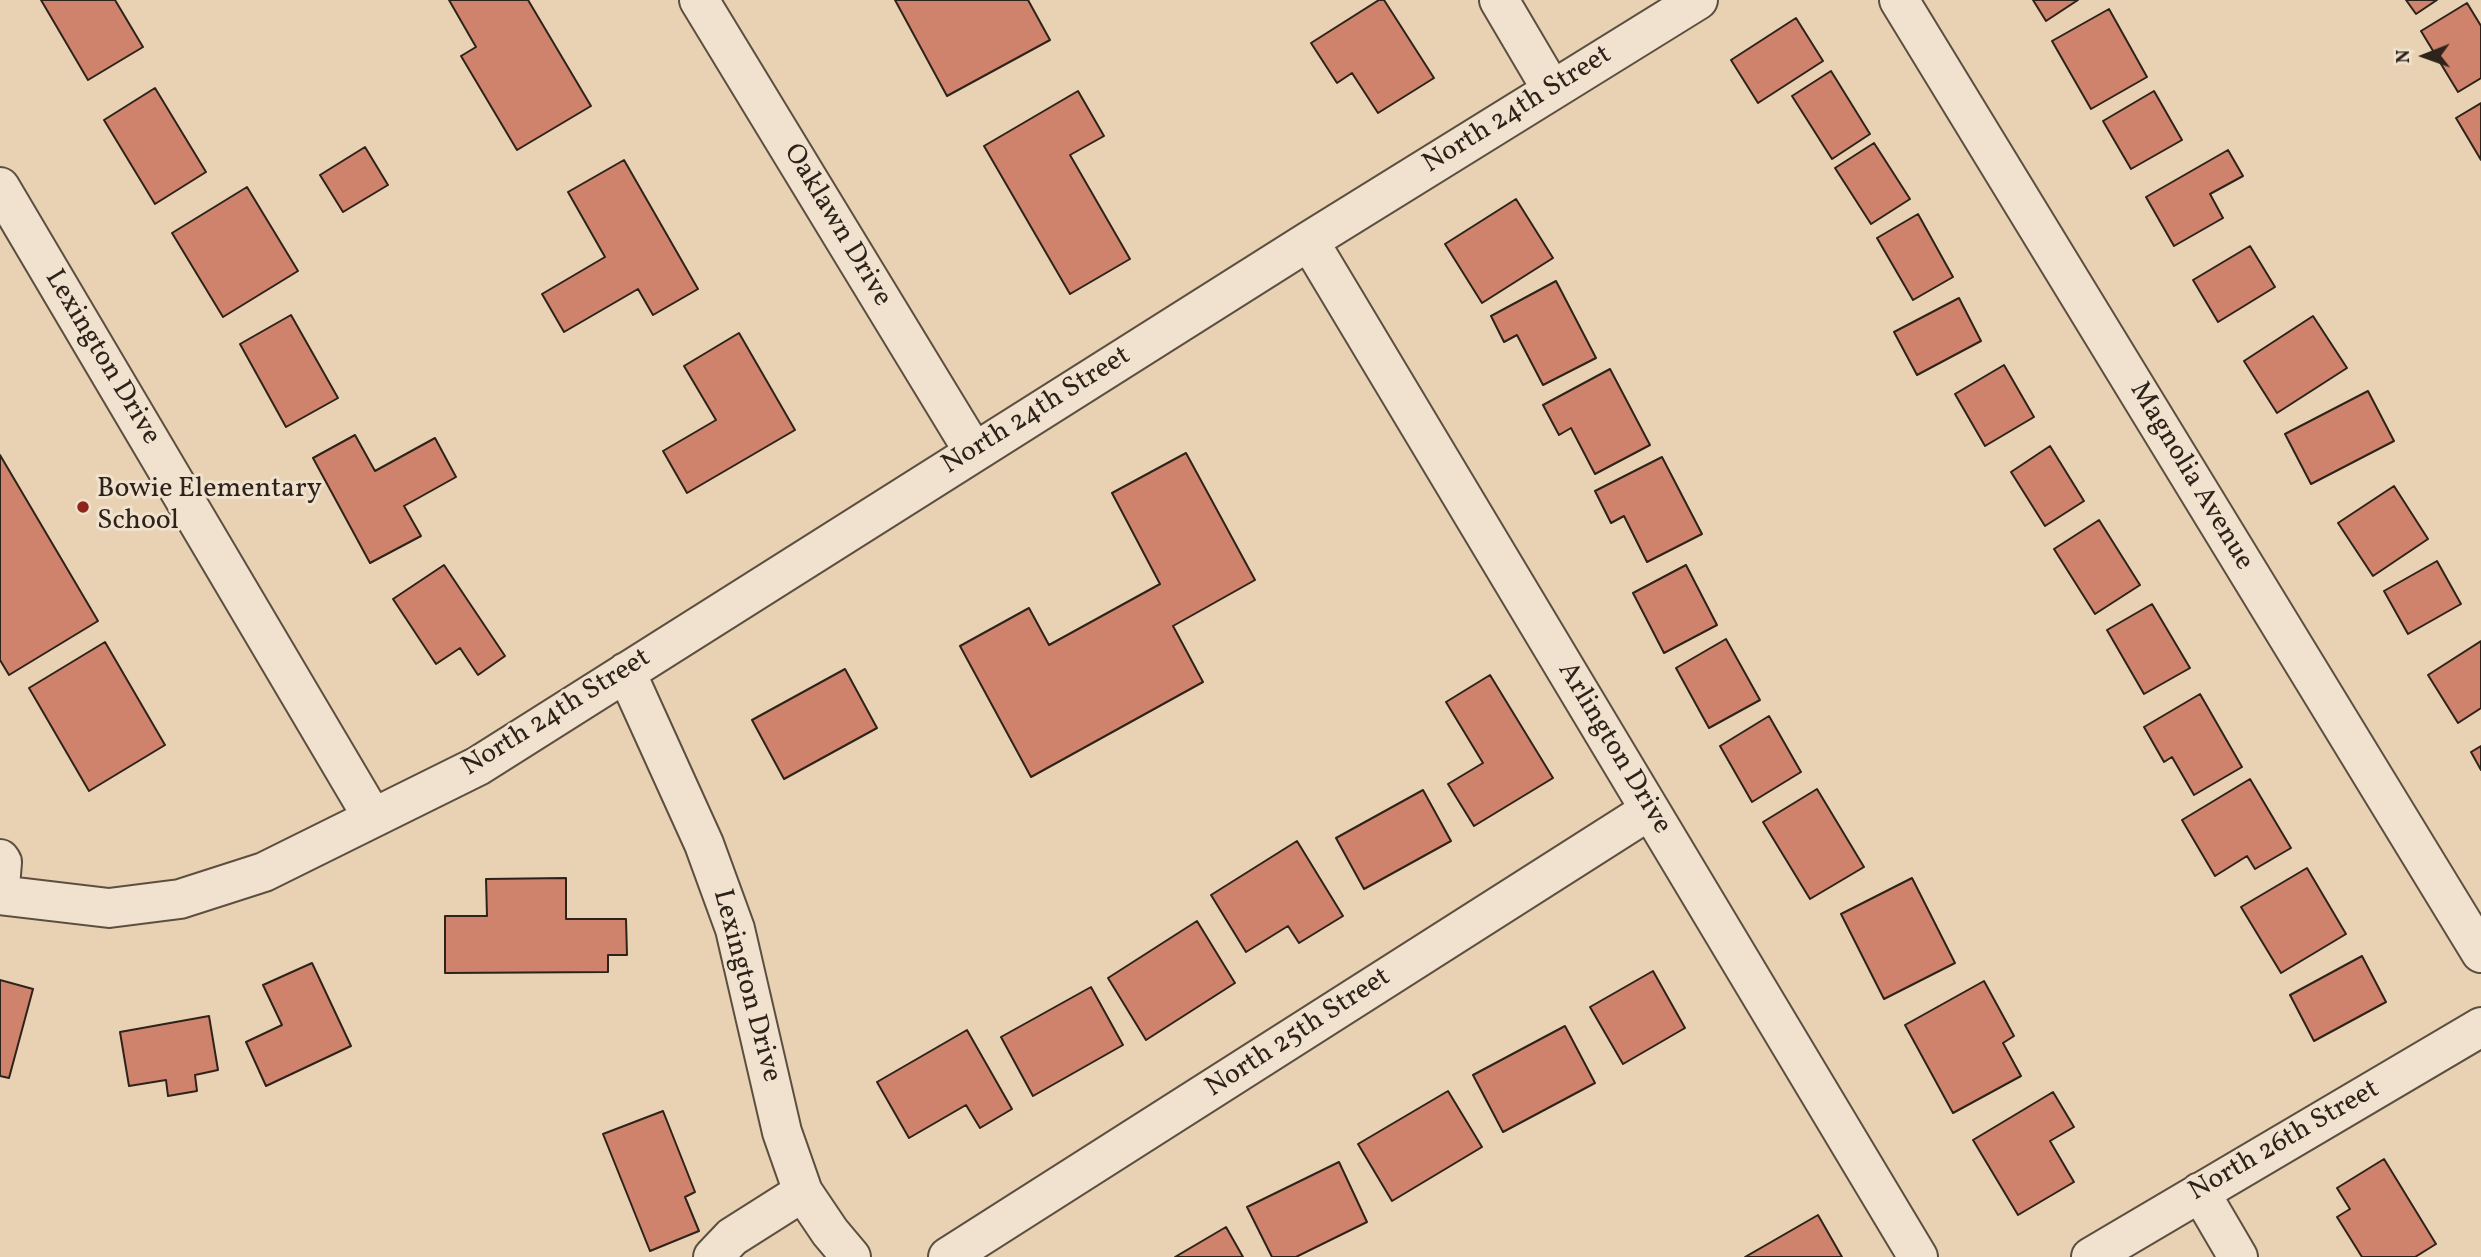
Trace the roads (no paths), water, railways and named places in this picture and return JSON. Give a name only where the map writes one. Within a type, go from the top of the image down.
[{"type":"street","name":"Oaklawn Drive","points":[[699,0],[974,452]]},
{"type":"street","points":[[1499,0],[1552,90]]},
{"type":"street","name":"North 24th Street","points":[[0,895],[108,908],[180,899],[264,872],[478,766],[1309,241],[1698,0]]},
{"type":"street","name":"Magnolia Avenue","points":[[1899,0],[2481,953]]},
{"type":"street","name":"Lexington Drive","points":[[0,187],[373,818]]},
{"type":"street","name":"Arlington Drive","points":[[1309,241],[1918,1257]]},
{"type":"street","name":"Lexington Drive","points":[[626,671],[704,844],[735,929],[782,1132],[803,1192],[851,1257]]},
{"type":"street","name":"North 25th Street","points":[[948,1257],[1650,810]]},
{"type":"street","points":[[0,859],[0,887]]},
{"type":"street","name":"North 26th Street","points":[[2091,1257],[2481,1027]]},
{"type":"street","points":[[713,1257],[732,1237],[803,1192]]},
{"type":"street","points":[[2200,1192],[2238,1257]]},
{"type":"place","name":"Bowie Elementary School","points":[[83,507]]}]
